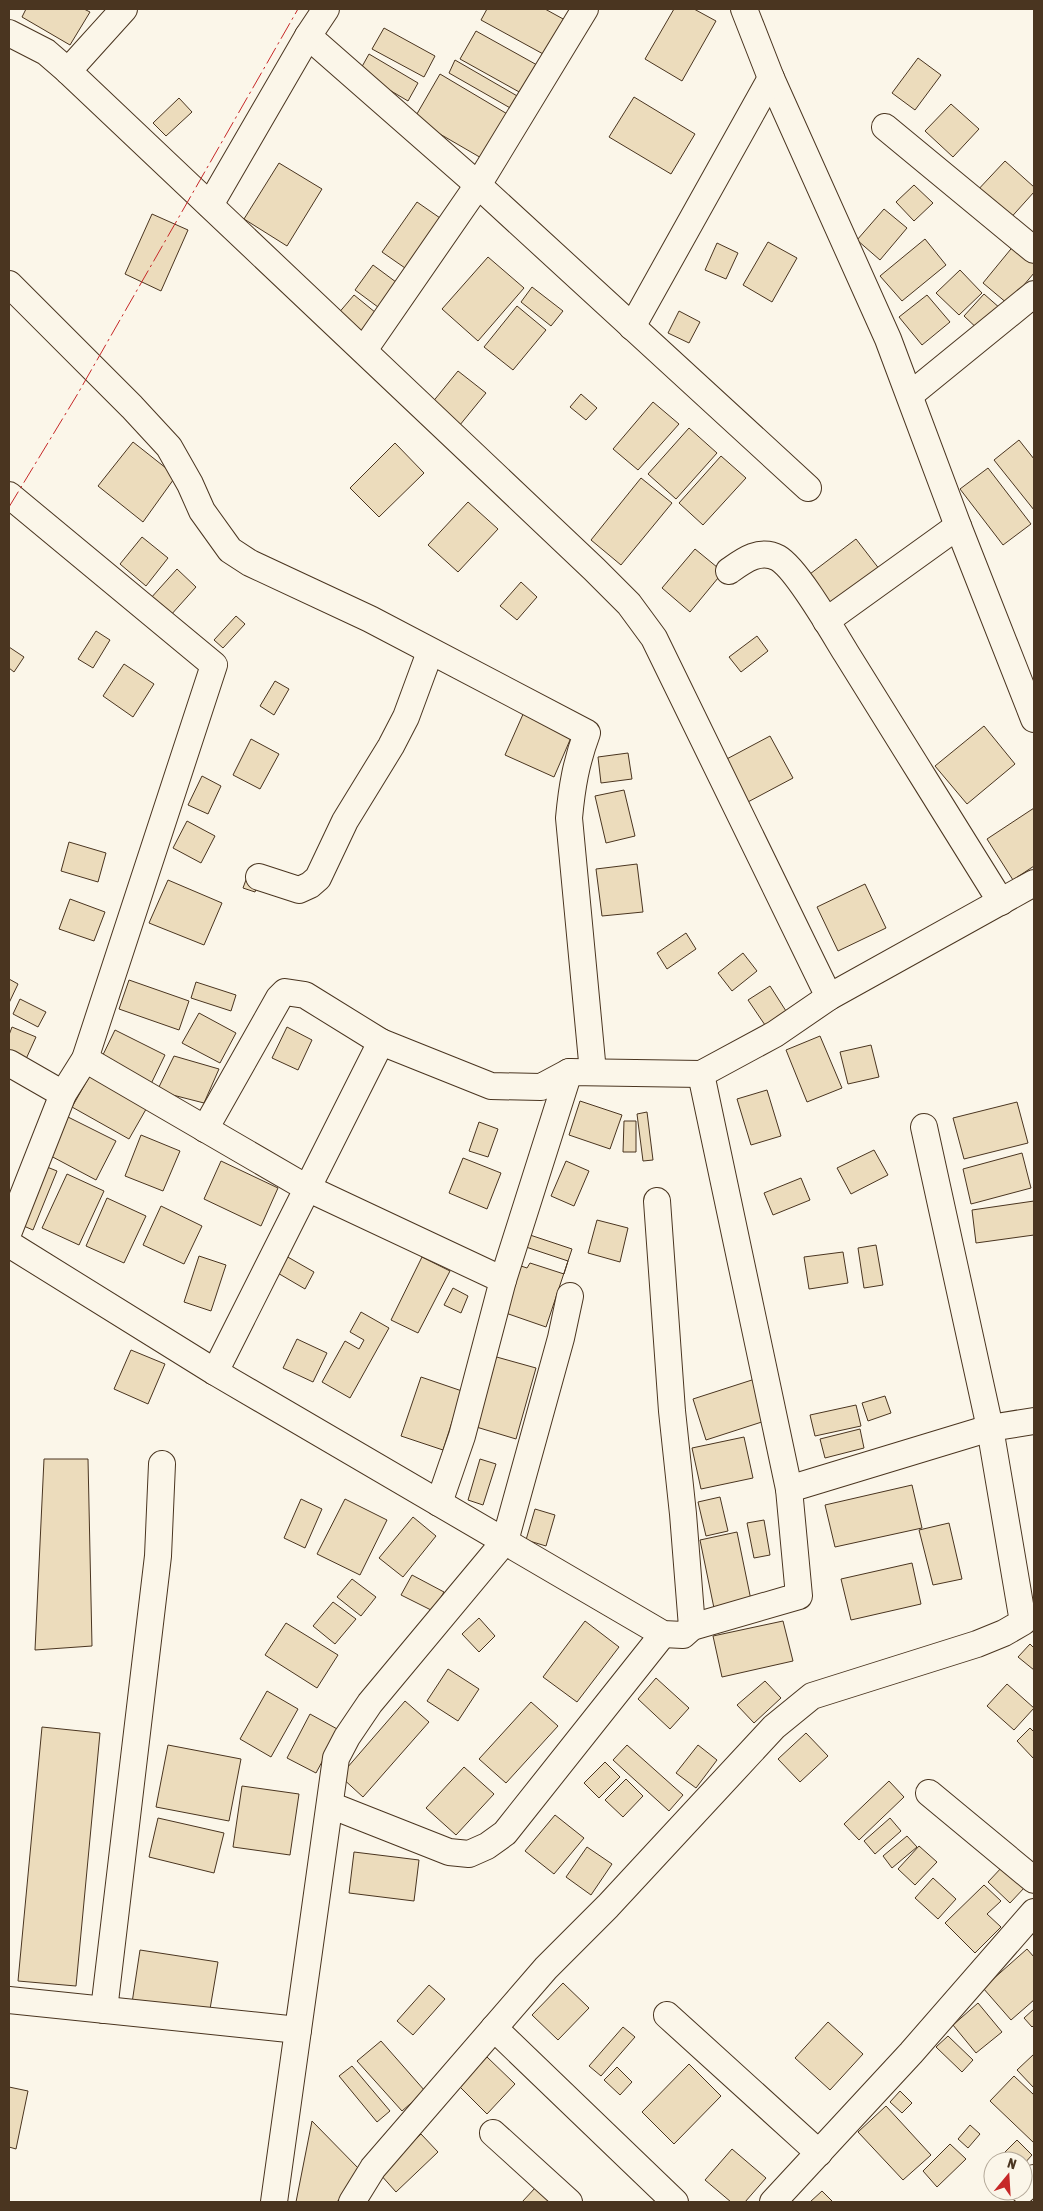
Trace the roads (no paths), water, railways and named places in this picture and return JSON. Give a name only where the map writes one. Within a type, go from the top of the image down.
[{"type":"street","points":[[68,71],[124,9]]},
{"type":"street","points":[[364,350],[478,185],[585,9]]},
{"type":"street","points":[[744,9],[771,78],[888,339],[958,526],[1034,720]]},
{"type":"street","points":[[210,205],[315,20],[478,185],[808,488]]},
{"type":"street","points":[[9,33],[46,52],[68,71],[364,350],[629,604],[654,638],[829,997]]},
{"type":"street","points":[[632,327],[771,78]]},
{"type":"street","points":[[885,127],[1034,250]]},
{"type":"street","points":[[9,284],[132,407],[169,447],[190,484],[202,511],[230,550],[250,563],[370,619],[587,733],[572,782],[569,818],[581,1072],[503,1280],[462,1436],[439,1502]]},
{"type":"street","points":[[910,395],[1034,294]]},
{"type":"street","points":[[9,495],[214,665],[84,1059],[63,1094],[9,1231]]},
{"type":"street","points":[[826,621],[958,526]]},
{"type":"street","points":[[730,571],[747,558],[760,555],[776,557],[788,566],[826,621],[1001,902]]},
{"type":"street","points":[[259,877],[299,890],[310,886],[318,878],[345,821],[391,746],[406,717],[430,652]]},
{"type":"street","points":[[205,1129],[279,998],[285,992],[305,995],[381,1042],[491,1086],[541,1087],[581,1072],[701,1074],[775,1034],[829,997],[1034,883]]},
{"type":"street","points":[[215,1372],[381,1042]]},
{"type":"street","points":[[84,1059],[307,1188],[503,1280]]},
{"type":"street","points":[[9,1063],[63,1094]]},
{"type":"street","points":[[9,1244],[215,1372],[663,1634],[683,1635],[692,1627],[799,1596],[789,1488],[701,1074]]},
{"type":"street","points":[[352,2202],[373,2168],[546,1968],[608,1906],[774,1727],[812,1696],[977,1644],[1004,1633],[1028,1627],[990,1428],[924,1126]]},
{"type":"street","points":[[657,1201],[671,1402],[684,1514],[692,1627]]},
{"type":"street","points":[[274,2202],[336,1758],[347,1737],[370,1703],[505,1541],[561,1338],[570,1296]]},
{"type":"street","points":[[789,1488],[990,1428],[1034,1422]]},
{"type":"street","points":[[104,2010],[158,1556],[162,1464]]},
{"type":"street","points":[[330,1805],[449,1852],[469,1854],[488,1846],[505,1833],[663,1634]]},
{"type":"street","points":[[929,1793],[1034,1880]]},
{"type":"street","points":[[773,2202],[910,2053],[1034,1912]]},
{"type":"street","points":[[9,2000],[298,2030]]},
{"type":"street","points":[[666,2016],[819,2153]]},
{"type":"street","points":[[494,2028],[675,2202]]},
{"type":"street","points":[[493,2133],[569,2202]]}]
